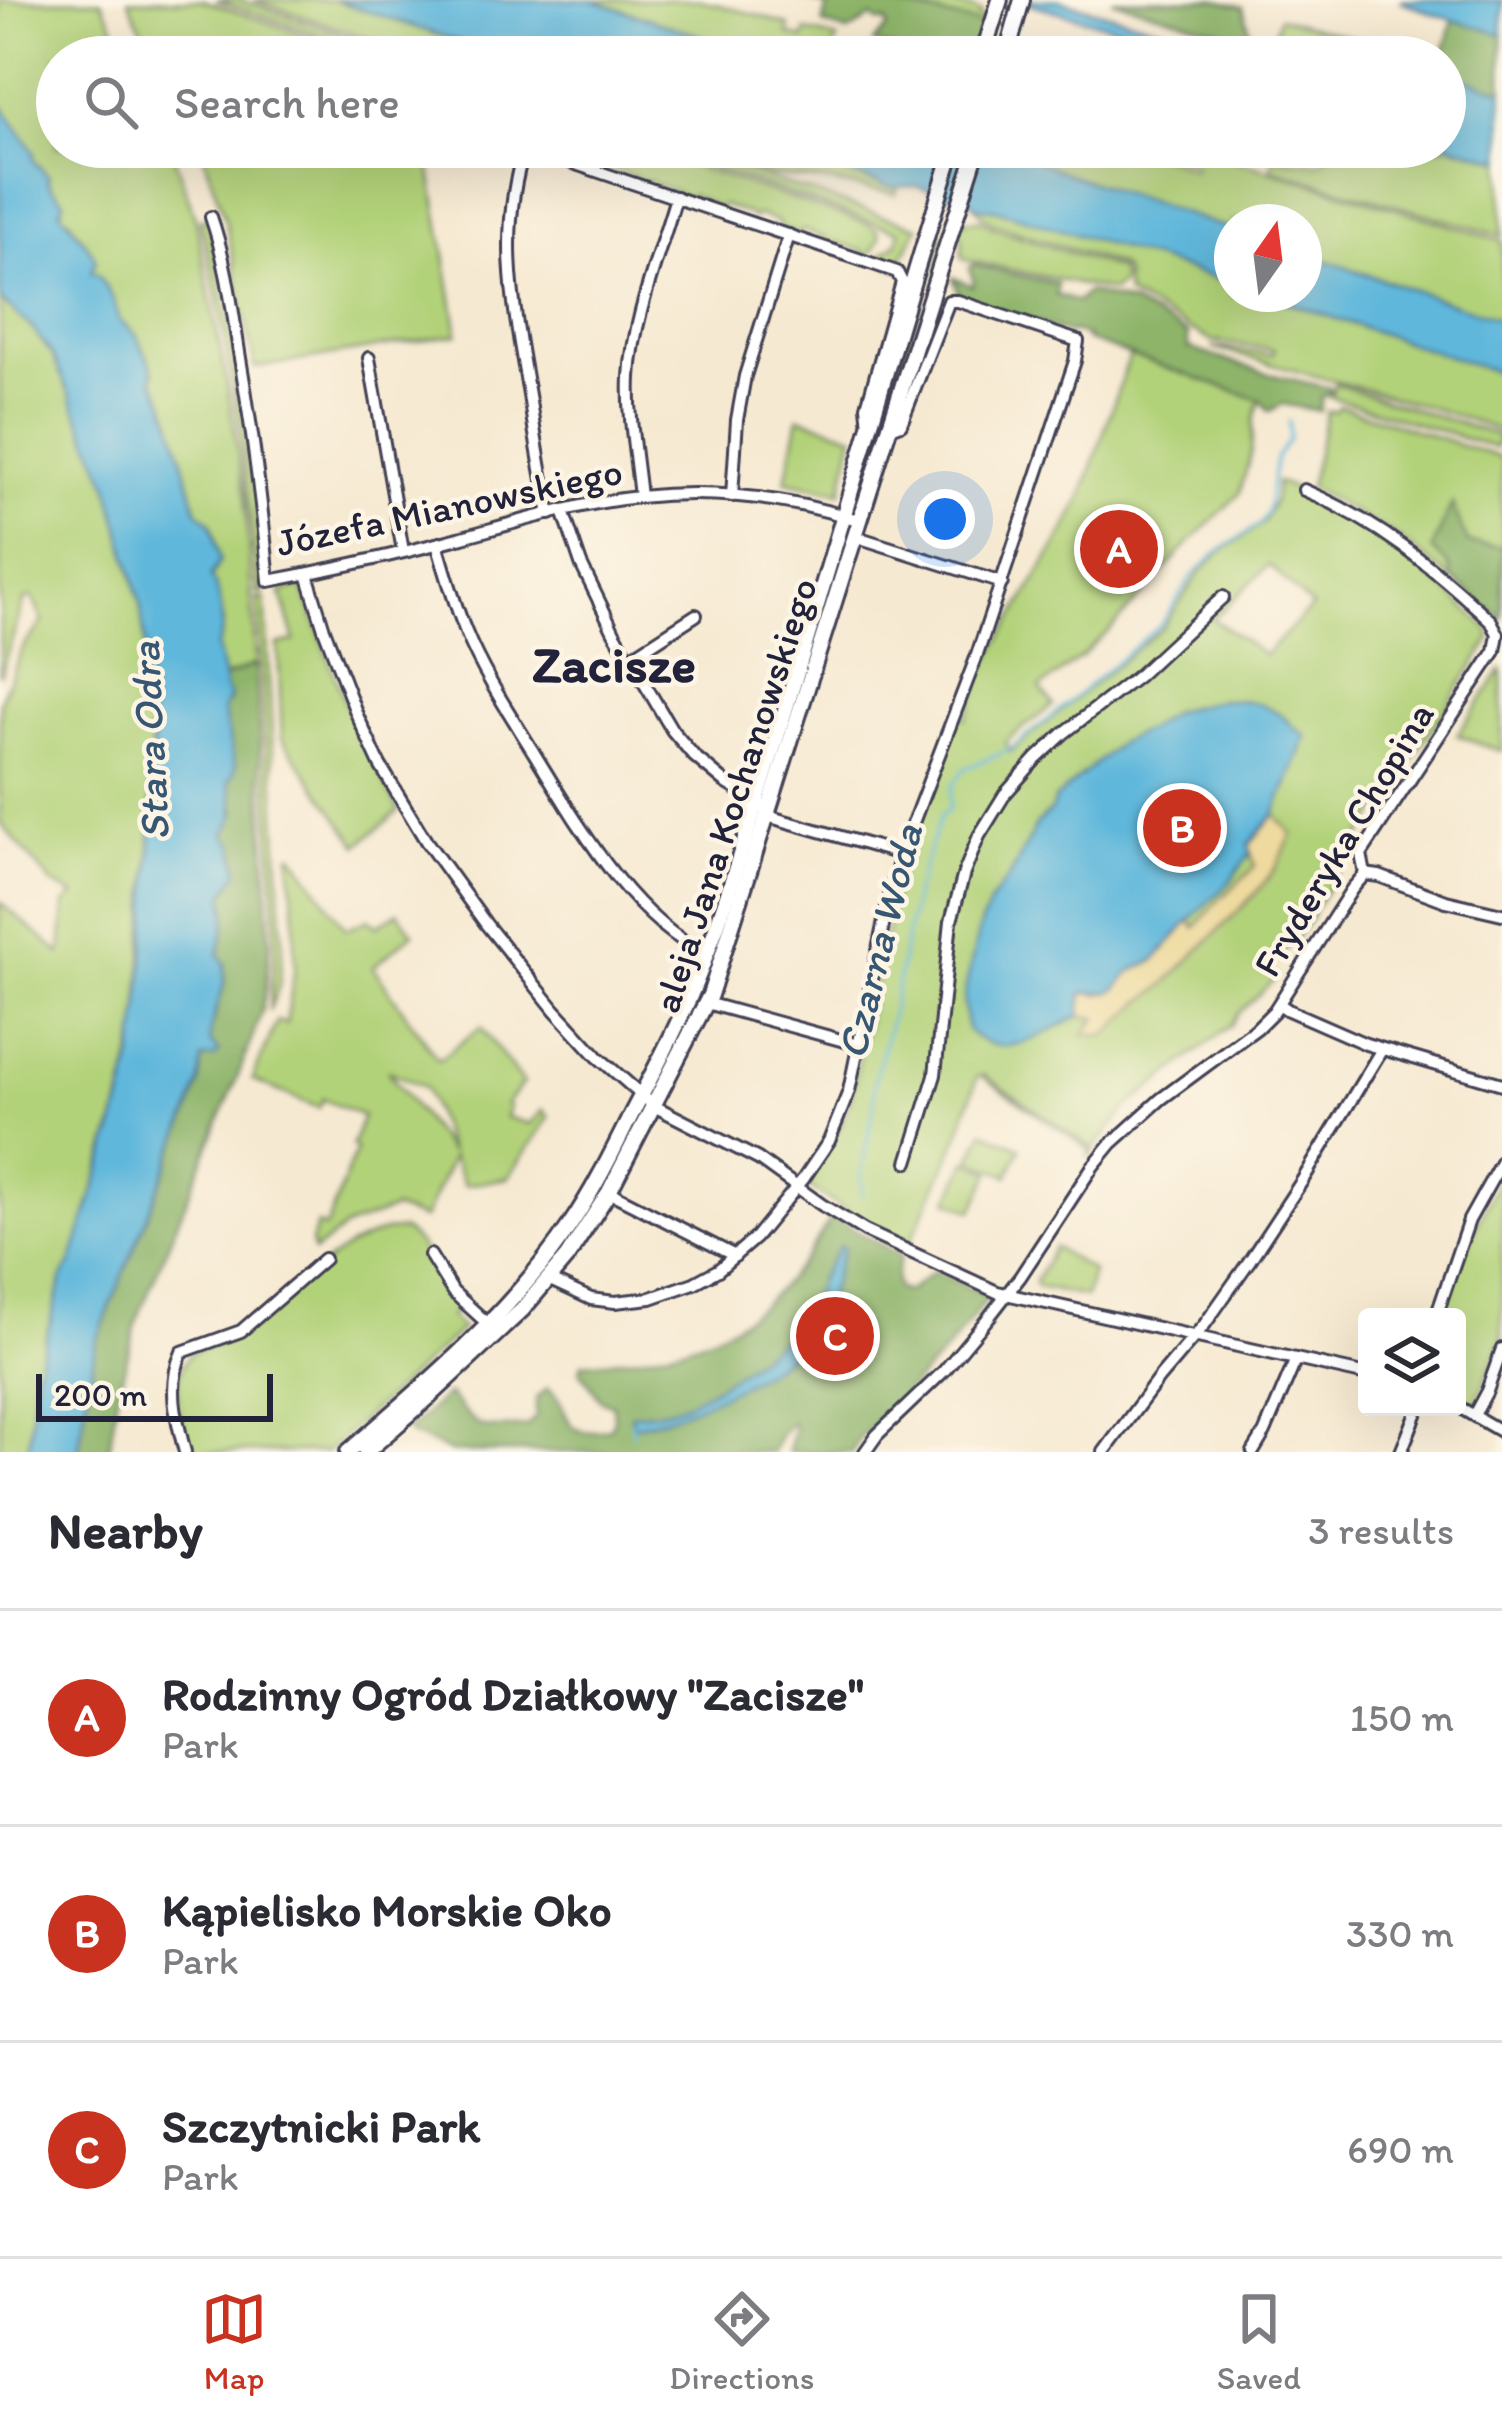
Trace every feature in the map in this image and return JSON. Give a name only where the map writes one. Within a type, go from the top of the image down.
[{"type":"main road","points":[[989,36],[1000,0]]},
{"type":"main road","points":[[1012,36],[1021,4]]},
{"type":"main road","name":"aleja Jana Kochanowskiego","points":[[348,1452],[584,1234],[706,1003],[854,536],[852,518],[869,430],[947,168]]},
{"type":"main road","name":"aleja Jana Kochanowskiego","points":[[366,1452],[463,1366],[543,1275],[686,1006],[852,518],[887,429],[971,168]]},
{"type":"street","points":[[519,168],[508,259],[516,324],[556,513],[628,658],[682,744],[768,814],[901,854]]},
{"type":"street","points":[[588,168],[789,235],[746,376],[737,420],[732,496]]},
{"type":"street","points":[[640,497],[630,376],[637,330],[676,197]]},
{"type":"street","name":"Józefa Mianowskiego","points":[[211,217],[241,363],[269,581],[640,497],[732,496],[852,518]]},
{"type":"street","name":"aleja Jana Kochanowskiego","points":[[789,235],[897,273],[902,282],[867,406],[869,430]]},
{"type":"street","points":[[543,1275],[591,1299],[615,1302],[640,1300],[694,1283],[718,1270],[755,1238],[829,1142],[840,1118],[901,854],[972,670],[1075,361],[1073,339],[951,300],[901,424],[887,429]]},
{"type":"street","points":[[369,358],[403,551]]},
{"type":"street","name":"Fryderyka Chopina","points":[[865,1452],[944,1371],[1006,1295],[1112,1143],[1161,1099],[1257,1028],[1280,1004],[1365,874],[1361,854],[1495,651],[1498,634],[1491,621],[1422,558],[1367,521],[1304,490]]},
{"type":"street","points":[[854,536],[1001,583]]},
{"type":"street","points":[[437,544],[475,652],[560,794],[647,911],[707,954]]},
{"type":"street","points":[[307,574],[357,715],[380,765],[426,841],[555,1010],[598,1057],[654,1106],[758,1159],[865,1231],[1006,1295],[1358,1373]]},
{"type":"street","points":[[908,1162],[935,1076],[955,899],[979,836],[1005,794],[1036,759],[1138,676],[1222,597]]},
{"type":"street","points":[[628,658],[696,615]]},
{"type":"street","points":[[1365,874],[1446,902],[1502,914]]},
{"type":"street","points":[[706,1003],[859,1045]]},
{"type":"street","points":[[1280,1004],[1343,1036],[1502,1084]]},
{"type":"street","points":[[1104,1452],[1250,1260],[1382,1049]]},
{"type":"street","points":[[1439,1308],[1469,1220],[1502,1161]]},
{"type":"street","points":[[609,1192],[735,1256]]},
{"type":"street","points":[[430,1255],[453,1292],[488,1324]]},
{"type":"street","points":[[185,1452],[173,1383],[182,1352],[241,1331],[324,1259]]},
{"type":"street","points":[[1474,1415],[1502,1349]]},
{"type":"street","points":[[1252,1452],[1296,1359]]},
{"type":"street","points":[[1466,1411],[1502,1432]]},
{"type":"street","points":[[1401,1452],[1415,1416]]},
{"type":"green space","points":[[0,0],[101,0],[119,36],[36,36],[36,163],[0,107]]},
{"type":"green space","points":[[128,0],[202,0],[309,36],[145,36]]},
{"type":"green space","points":[[216,0],[241,0],[348,36],[323,36]]},
{"type":"green space","points":[[254,0],[334,0],[442,36],[362,36]]},
{"type":"green space","points":[[592,0],[700,0],[789,26],[788,34],[794,36],[701,36]]},
{"type":"green space","points":[[807,0],[868,0],[982,24],[978,36],[880,36],[888,28],[886,22],[872,17],[848,32],[823,24],[827,6]]},
{"type":"green space","points":[[868,0],[936,0],[981,12],[979,16],[985,18],[982,24]]},
{"type":"green space","points":[[1112,0],[1217,0],[1243,7],[1251,34],[1239,36]]},
{"type":"green space","points":[[1279,17],[1346,36],[1273,36]]},
{"type":"green space","points":[[1453,20],[1502,34],[1502,90],[1466,79],[1466,36],[1449,36]]},
{"type":"green space","points":[[1466,149],[1502,160],[1502,236],[1271,169],[1466,168]]},
{"type":"green space","points":[[41,168],[178,168],[196,221],[245,498],[256,664],[223,678],[217,646],[222,612],[211,577],[220,560],[211,523],[197,510],[174,428],[146,354],[91,272],[84,245],[60,212],[64,201],[47,181],[49,176]]},
{"type":"green space","points":[[208,168],[430,168],[458,334],[255,368],[226,223]]},
{"type":"green space","points":[[699,168],[868,224],[878,230],[880,239],[868,258],[865,252],[836,242],[827,244],[826,238],[803,230],[799,234],[758,215],[754,219],[608,170]]},
{"type":"green space","points":[[712,168],[736,168],[918,227],[897,269],[885,263],[882,254],[897,243],[900,231]]},
{"type":"green space","points":[[747,168],[838,168],[897,187],[896,194]]},
{"type":"green space","points":[[1054,168],[1261,168],[1502,241],[1502,320],[1322,259],[1322,204],[1214,204],[1214,224]]},
{"type":"green space","points":[[975,206],[1214,278],[1214,312],[1316,312],[1502,374],[1502,432],[1212,347],[1272,355],[1275,350],[1212,341],[1126,294],[1125,273],[1118,265],[984,217]]},
{"type":"green space","points":[[963,217],[1118,269],[1121,284],[1112,291],[966,260],[958,231]]},
{"type":"green space","points":[[209,218],[238,364],[264,569],[263,594],[257,593],[236,405],[200,220]]},
{"type":"green space","points":[[931,232],[943,236],[854,514],[854,500]]},
{"type":"green space","points":[[973,265],[1057,284],[1056,295],[1077,302],[1087,292],[1132,304],[1188,334],[1188,348],[1330,388],[1328,396],[1322,396],[1320,411],[1283,404],[1269,411],[1260,400],[1086,340],[1087,336],[956,296],[953,278],[973,286],[969,269]]},
{"type":"green space","points":[[0,299],[52,354],[108,483],[140,603],[151,700],[151,845],[137,1032],[119,1108],[36,1372],[28,1452],[0,1452],[0,902],[61,954],[65,904],[74,895],[53,884],[0,823],[0,701],[24,646],[43,622],[32,597],[25,599],[0,676]]},
{"type":"green space","points":[[1130,355],[1260,400],[1240,493],[1116,624],[1040,688],[1053,705],[1006,741],[1010,752],[1162,628],[1200,572],[1263,523],[1277,482],[1390,540],[1490,630],[1491,639],[1313,915],[1269,968],[1277,977],[1231,1025],[1128,1107],[1094,1149],[982,1074],[1094,1152],[1090,1157],[1090,1150],[977,1077],[958,1138],[909,1245],[863,1222],[807,1184],[850,1102],[898,876],[958,715],[966,718],[988,661],[1082,497]],"holes":[[[1269,565],[1312,607],[1264,655],[1213,619]]]},
{"type":"green space","points":[[1335,384],[1499,436],[1495,448],[1331,397]]},
{"type":"green space","points":[[1340,406],[1502,458],[1502,619],[1398,537],[1309,487],[1327,411]]},
{"type":"green space","points":[[799,417],[854,435],[841,492],[786,481]]},
{"type":"green space","points":[[1452,504],[1468,543],[1502,547],[1502,619],[1452,578],[1450,567],[1432,549]]},
{"type":"green space","points":[[302,586],[350,716],[399,811],[358,845],[282,738],[278,645],[295,641],[281,592]]},
{"type":"green space","points":[[257,599],[265,599],[283,948],[279,987],[269,1011],[275,917]]},
{"type":"green space","points":[[256,664],[270,941],[261,1013],[138,1317],[117,1395],[109,1452],[78,1452],[96,1342],[191,1108],[202,1059],[219,1051],[209,1042],[209,1026],[224,984],[219,955],[227,918],[224,895],[237,864],[225,833],[236,812],[229,782],[235,766],[223,709],[229,702],[223,678]]},
{"type":"green space","points":[[1502,670],[1502,751],[1457,735]]},
{"type":"green space","points":[[290,855],[346,929],[369,919],[377,926],[398,912],[413,933],[373,967],[438,1060],[481,1027],[523,1083],[506,1104],[506,1117],[530,1124],[543,1110],[549,1117],[508,1178],[464,1185],[452,1157],[424,1219],[394,1209],[346,1227],[314,1251],[311,1242],[317,1225],[325,1228],[329,1219],[356,1150],[352,1145],[363,1116],[323,1099],[319,1108],[252,1080],[277,1021],[286,1024],[295,967]],"holes":[[[388,1071],[425,1087],[450,1153]]]},
{"type":"green space","points":[[984,1131],[1021,1148],[1008,1176],[971,1159]]},
{"type":"green space","points":[[967,1161],[991,1172],[973,1211],[949,1200]]},
{"type":"green space","points":[[1502,1172],[1502,1339],[1476,1403],[1466,1398],[1466,1308],[1445,1308],[1460,1260]]},
{"type":"green space","points":[[832,1217],[901,1256],[896,1278],[899,1290],[909,1291],[934,1271],[988,1298],[947,1350],[860,1438],[852,1452],[788,1452],[792,1422],[772,1452],[677,1452],[675,1447],[663,1448],[664,1452],[451,1452],[407,1430],[448,1394],[480,1426],[527,1426],[536,1417],[536,1399],[548,1388],[574,1427],[582,1431],[610,1428],[613,1405],[601,1400],[580,1371],[582,1363],[666,1351],[730,1327],[782,1285]]},
{"type":"green space","points":[[402,1230],[433,1265],[458,1308],[450,1317],[462,1329],[327,1452],[190,1452],[178,1388],[191,1353],[238,1337],[351,1245],[384,1231]]},
{"type":"green space","points":[[1054,1247],[1092,1271],[1086,1297],[1038,1287],[1035,1282]]},
{"type":"sand","points":[[1275,814],[1292,834],[1276,868],[1255,894],[1160,989],[1106,1035],[1084,1035],[1097,1018],[1080,1016],[1083,993],[1116,989],[1131,971],[1154,961],[1190,920],[1195,928],[1255,867],[1249,845]]},
{"type":"water","points":[[334,0],[592,0],[701,36],[442,36]]},
{"type":"water","points":[[1016,0],[1059,0],[1189,36],[1146,36]]},
{"type":"water","points":[[1399,0],[1502,0],[1502,34],[1429,13]]},
{"type":"water","points":[[1466,79],[1502,90],[1502,160],[1466,149]]},
{"type":"water","points":[[3,107],[34,152],[36,168],[49,177],[47,181],[64,201],[60,212],[96,260],[91,272],[112,297],[120,321],[136,335],[153,368],[197,510],[211,523],[220,560],[211,577],[222,612],[217,646],[230,697],[223,709],[235,766],[229,782],[234,815],[225,833],[234,844],[239,871],[224,895],[227,918],[219,955],[225,963],[224,980],[210,1035],[219,1051],[215,1057],[202,1059],[191,1108],[96,1342],[78,1452],[28,1452],[36,1372],[132,1060],[147,921],[153,736],[140,602],[108,483],[52,354],[0,299]]},
{"type":"water","points":[[834,168],[1054,168],[1214,224],[1214,278],[980,208],[917,186],[890,187]]},
{"type":"water","points":[[1322,259],[1502,320],[1502,374],[1316,312],[1322,312]]},
{"type":"water","points":[[1220,700],[1263,705],[1307,736],[1275,814],[1249,844],[1251,853],[1229,883],[1154,961],[1131,971],[1110,992],[1083,993],[1080,1016],[1023,1043],[995,1045],[981,1040],[967,1029],[964,1003],[979,928],[1036,825],[1052,809],[1054,800],[1120,742],[1174,711]]},
{"type":"water","points":[[840,1246],[844,1249],[827,1304],[808,1338],[736,1388],[678,1414],[633,1425],[631,1414],[661,1411],[697,1397],[802,1322],[819,1279]]},
{"type":"waterway","name":"Czarna Woda","points":[[862,1196],[875,1077],[916,888],[941,816],[949,809],[952,787],[964,769],[1011,749],[1161,624],[1192,576],[1216,553],[1260,524],[1267,512],[1276,458],[1289,439],[1289,421]]},
{"type":"waterway","points":[[631,1422],[634,1434]]},
{"type":"place","name":"Rodzinny Ogród Działkowy \"Zacisze\"","points":[[1119,549]]},
{"type":"place","name":"Kąpielisko Morskie Oko","points":[[1182,828]]},
{"type":"place","name":"Szczytnicki Park","points":[[835,1336]]},
{"type":"district","name":"Zacisze","points":[[614,664]]},
{"type":"water label","name":"Stara Odra","points":[[149,741]]}]
